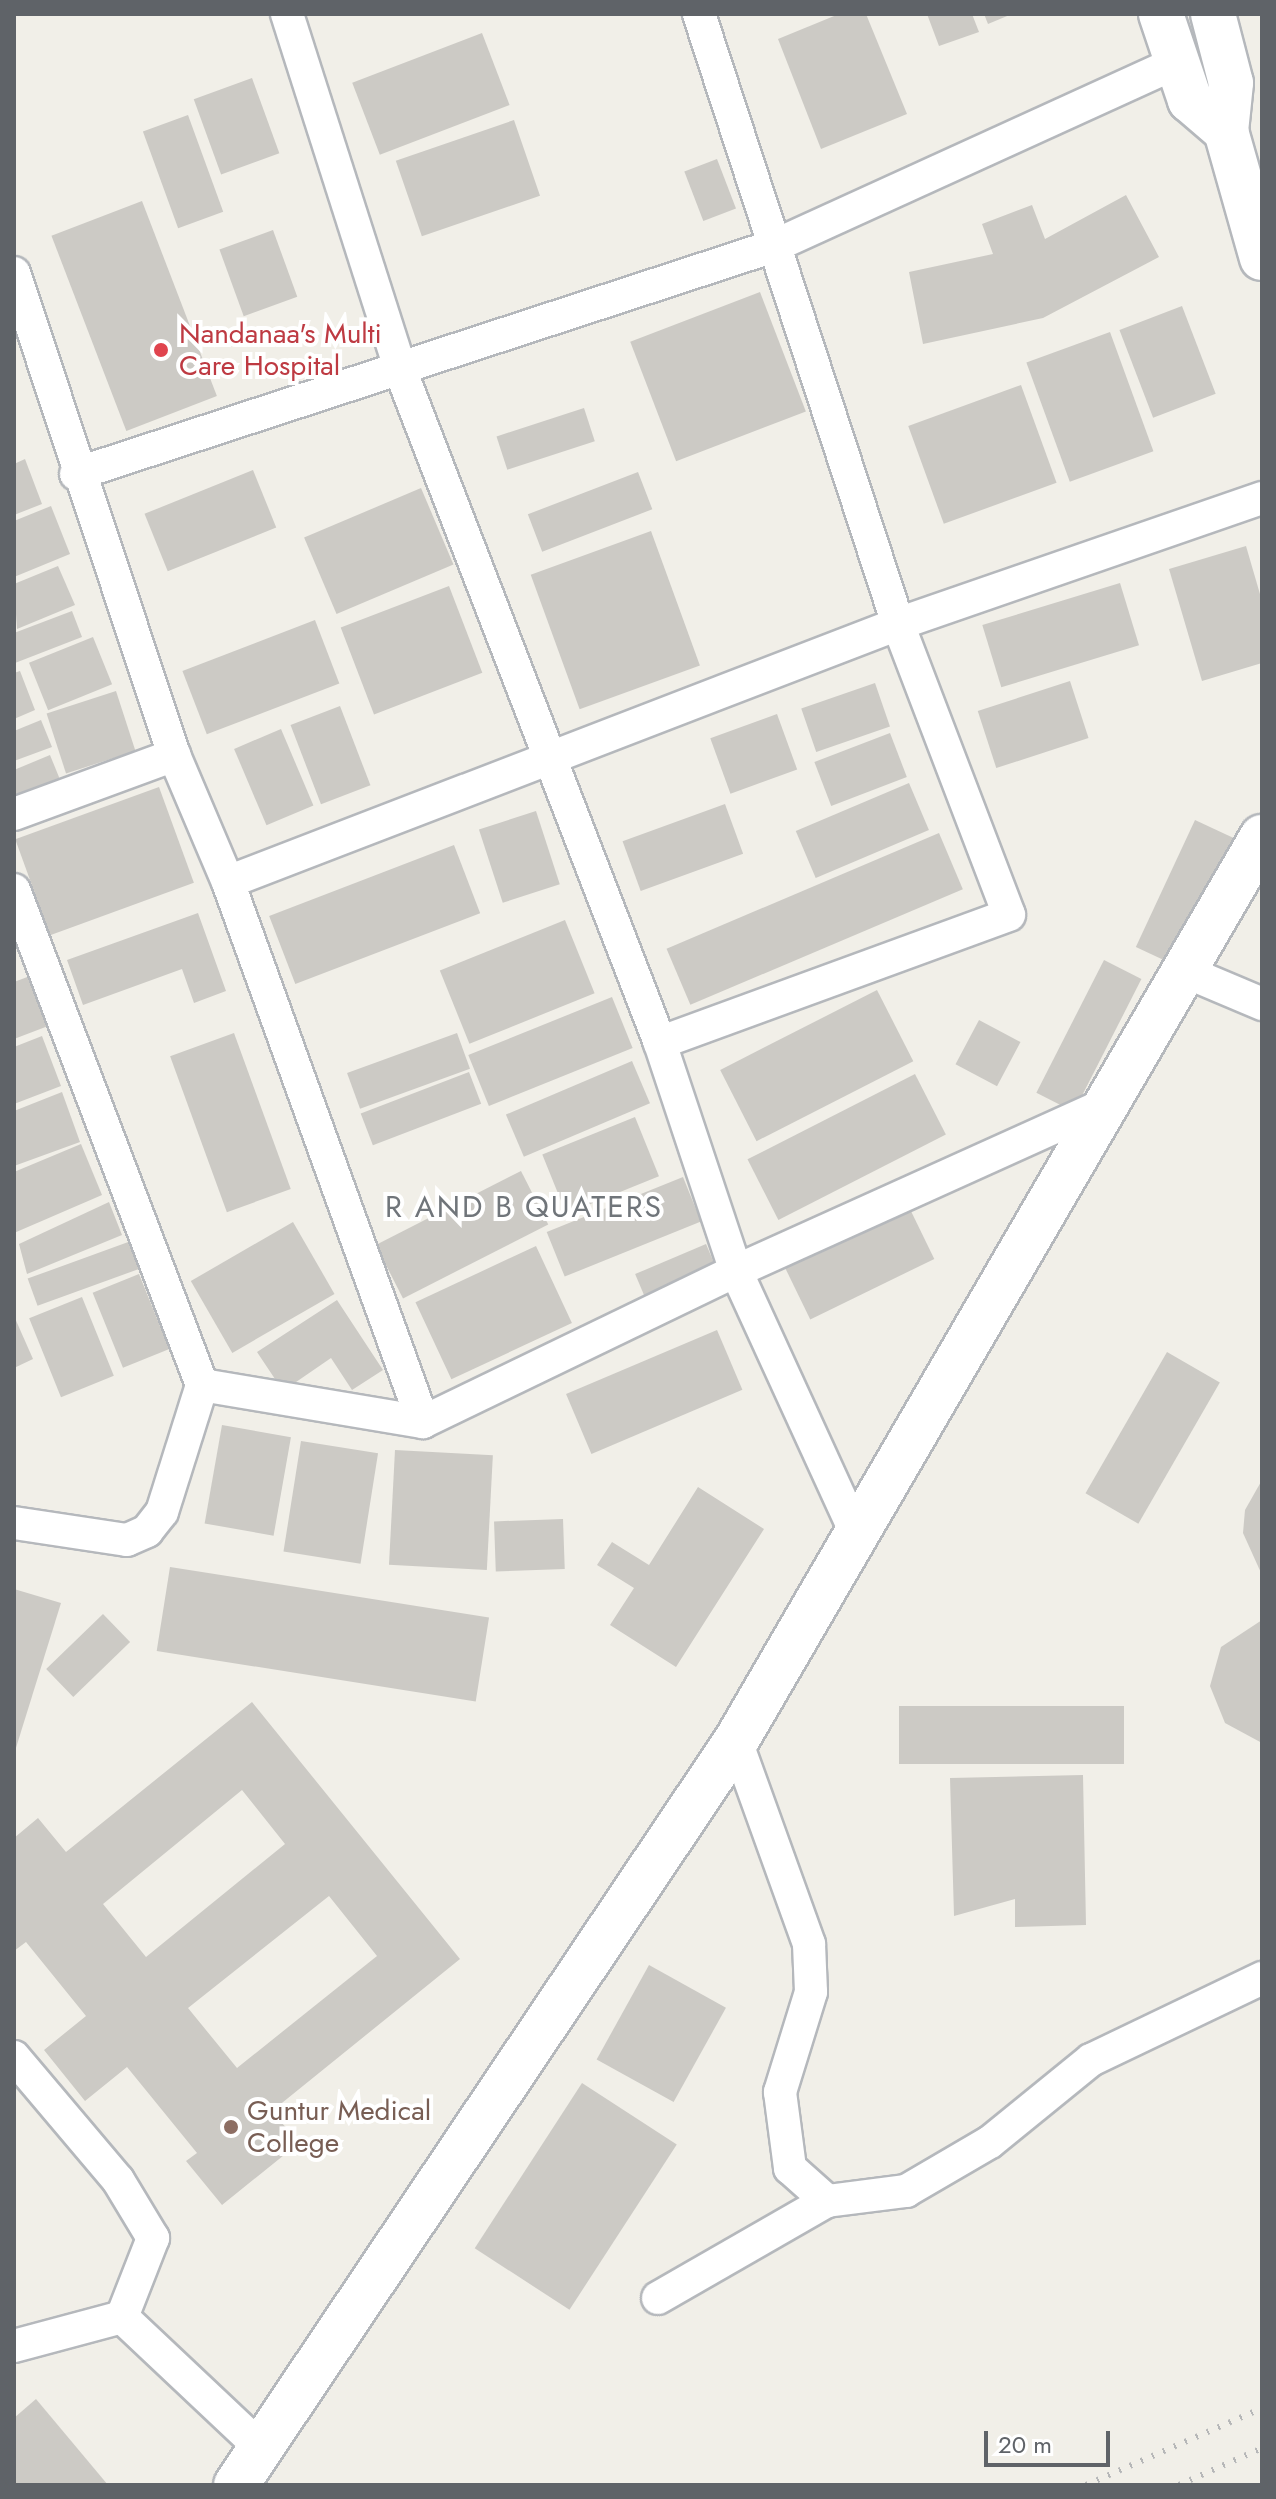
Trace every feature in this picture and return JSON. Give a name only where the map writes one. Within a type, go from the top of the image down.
[{"type":"street","points":[[287,14],[401,372],[545,760],[660,1043],[736,1271],[859,1540]]},
{"type":"street","points":[[660,1043],[1009,915],[898,624],[699,14]]},
{"type":"street","points":[[1161,14],[1190,100],[1226,131]]},
{"type":"street","points":[[1213,14],[1231,83],[1226,131],[1262,258]]},
{"type":"street","points":[[76,474],[401,372],[774,246],[1177,62]]},
{"type":"street","points":[[14,273],[76,474],[174,755],[228,882],[423,1422]]},
{"type":"street","points":[[228,882],[898,624],[1262,498]]},
{"type":"street","points":[[14,814],[174,755]]},
{"type":"street","points":[[236,2485],[736,1741],[859,1540],[1262,837]]},
{"type":"street","points":[[14,890],[202,1385],[162,1512],[147,1531],[127,1540],[14,1523]]},
{"type":"street","points":[[1184,971],[1262,1004]]},
{"type":"street","points":[[202,1385],[423,1422],[736,1271],[1111,1102]]},
{"type":"street","points":[[736,1741],[809,1944],[811,1992],[780,2092],[790,2168],[827,2201]]},
{"type":"street","points":[[658,2298],[827,2201],[906,2191],[990,2142],[1091,2060],[1262,1978]]},
{"type":"street","points":[[14,2057],[118,2180],[153,2238],[122,2317]]},
{"type":"street","points":[[122,2317],[261,2448]]},
{"type":"street","points":[[14,2346],[122,2317]]},
{"type":"building","points":[[839,14],[866,14],[907,114],[821,149],[778,39]]},
{"type":"building","points":[[927,14],[972,14],[979,32],[939,46]]},
{"type":"building","points":[[984,14],[1012,14],[988,24]]},
{"type":"building","points":[[482,33],[510,105],[380,155],[352,83]]},
{"type":"building","points":[[252,78],[279,153],[221,174],[194,99]]},
{"type":"building","points":[[188,115],[223,212],[178,228],[143,131]]},
{"type":"building","points":[[514,120],[540,196],[422,236],[396,161]]},
{"type":"building","points":[[717,159],[736,208],[703,221],[684,172]]},
{"type":"building","points":[[1126,195],[1159,257],[1043,318],[923,344],[909,272],[993,254],[982,224],[1032,205],[1045,239]]},
{"type":"building","points":[[142,201],[217,396],[126,431],[51,236]]},
{"type":"building","points":[[273,230],[297,297],[244,316],[219,249]]},
{"type":"building","points":[[760,292],[806,411],[676,461],[630,342]]},
{"type":"building","points":[[1182,306],[1216,394],[1153,418],[1119,330]]},
{"type":"building","points":[[1110,332],[1153,451],[1070,482],[1026,362]]},
{"type":"building","points":[[1021,385],[1057,483],[944,524],[908,426]]},
{"type":"building","points":[[584,408],[595,441],[507,470],[497,436]]},
{"type":"building","points":[[25,459],[42,504],[14,515],[14,464]]},
{"type":"building","points":[[253,470],[276,527],[168,571],[145,514]]},
{"type":"building","points":[[638,472],[652,509],[542,552],[528,514]]},
{"type":"building","points":[[421,488],[453,564],[337,614],[304,538]]},
{"type":"building","points":[[51,506],[70,554],[14,577],[14,521]]},
{"type":"building","points":[[651,531],[700,665],[580,709],[531,575]]},
{"type":"building","points":[[1246,546],[1262,601],[1262,663],[1202,681],[1169,569]]},
{"type":"building","points":[[58,566],[75,605],[17,629],[14,584]]},
{"type":"building","points":[[1120,583],[1139,645],[1001,687],[982,625]]},
{"type":"building","points":[[449,586],[482,673],[374,714],[341,628]]},
{"type":"building","points":[[72,611],[82,637],[15,663],[14,633]]},
{"type":"building","points":[[315,620],[339,683],[207,734],[182,671]]},
{"type":"building","points":[[93,637],[112,684],[48,710],[29,663]]},
{"type":"building","points":[[20,671],[35,710],[14,719],[14,673]]},
{"type":"building","points":[[1070,681],[1089,738],[996,768],[978,711]]},
{"type":"building","points":[[875,683],[890,726],[816,752],[801,708]]},
{"type":"building","points":[[116,691],[135,751],[66,773],[47,714]]},
{"type":"building","points":[[340,706],[370,785],[321,804],[291,725]]},
{"type":"building","points":[[777,714],[797,769],[730,794],[710,738]]},
{"type":"building","points":[[41,720],[52,747],[14,761],[14,731]]},
{"type":"building","points":[[281,729],[313,805],[266,825],[234,749]]},
{"type":"building","points":[[890,733],[907,777],[831,806],[814,762]]},
{"type":"building","points":[[50,755],[61,782],[14,802],[14,770]]},
{"type":"building","points":[[909,783],[929,830],[816,878],[796,831]]},
{"type":"building","points":[[159,787],[194,883],[50,935],[15,839]]},
{"type":"building","points":[[725,804],[743,854],[641,891],[623,841]]},
{"type":"building","points":[[536,811],[560,884],[503,903],[479,830]]},
{"type":"building","points":[[1195,820],[1233,838],[1174,965],[1136,947]]},
{"type":"building","points":[[939,833],[963,889],[690,1005],[667,949]]},
{"type":"building","points":[[454,845],[480,913],[295,984],[269,916]]},
{"type":"building","points":[[198,913],[226,991],[194,1003],[182,969],[83,1005],[67,960]]},
{"type":"building","points":[[565,920],[595,993],[469,1044],[440,971]]},
{"type":"building","points":[[1104,960],[1141,979],[1074,1112],[1036,1093]]},
{"type":"building","points":[[38,973],[56,1023],[14,1039],[14,982]]},
{"type":"building","points":[[877,990],[913,1061],[757,1141],[720,1070]]},
{"type":"building","points":[[612,997],[633,1048],[489,1106],[468,1055]]},
{"type":"building","points":[[979,1020],[1020,1042],[997,1086],[956,1064]]},
{"type":"building","points":[[234,1033],[291,1189],[227,1212],[170,1056]]},
{"type":"building","points":[[457,1033],[470,1069],[360,1109],[347,1073]]},
{"type":"building","points":[[42,1036],[61,1086],[14,1104],[14,1047]]},
{"type":"building","points":[[632,1061],[650,1103],[524,1157],[506,1115]]},
{"type":"building","points":[[469,1072],[481,1104],[373,1145],[361,1114]]},
{"type":"building","points":[[915,1074],[946,1135],[778,1220],[747,1159]]},
{"type":"building","points":[[62,1092],[80,1142],[14,1166],[14,1111]]},
{"type":"building","points":[[635,1117],[659,1176],[566,1214],[542,1154]]},
{"type":"building","points":[[81,1144],[102,1195],[14,1233],[14,1172]]},
{"type":"building","points":[[521,1171],[548,1224],[403,1298],[376,1245]]},
{"type":"building","points":[[683,1177],[701,1222],[565,1277],[547,1232]]},
{"type":"building","points":[[109,1202],[122,1235],[27,1274],[19,1244]]},
{"type":"building","points":[[908,1205],[934,1259],[810,1319],[784,1265]]},
{"type":"building","points":[[293,1222],[334,1294],[232,1353],[191,1281]]},
{"type":"building","points":[[131,1241],[141,1268],[38,1306],[28,1279]]},
{"type":"building","points":[[706,1244],[718,1272],[647,1302],[635,1274]]},
{"type":"building","points":[[536,1246],[572,1323],[451,1379],[415,1302]]},
{"type":"building","points":[[139,1274],[169,1349],[123,1368],[93,1293]]},
{"type":"building","points":[[82,1297],[114,1376],[61,1397],[29,1318]]},
{"type":"building","points":[[337,1300],[383,1370],[352,1390],[331,1358],[283,1391],[257,1352]]},
{"type":"building","points":[[14,1316],[33,1359],[14,1368]]},
{"type":"building","points":[[717,1330],[742,1390],[591,1454],[566,1394]]},
{"type":"building","points":[[1167,1352],[1220,1382],[1138,1524],[1086,1493]]},
{"type":"building","points":[[222,1425],[291,1437],[274,1536],[205,1523]]},
{"type":"building","points":[[301,1441],[378,1453],[361,1564],[283,1552]]},
{"type":"building","points":[[395,1450],[493,1455],[487,1570],[389,1565]]},
{"type":"building","points":[[1262,1480],[1262,1575],[1243,1533],[1245,1510]]},
{"type":"building","points":[[698,1487],[764,1529],[676,1667],[610,1625],[634,1588],[597,1565],[612,1542],[649,1565]]},
{"type":"building","points":[[563,1519],[565,1569],[496,1571],[494,1521]]},
{"type":"building","points":[[170,1567],[489,1618],[476,1701],[157,1651]]},
{"type":"building","points":[[14,1589],[61,1603],[15,1751],[14,1751]]},
{"type":"building","points":[[103,1614],[130,1642],[73,1697],[46,1669]]},
{"type":"building","points":[[1262,1620],[1262,1743],[1225,1723],[1210,1686],[1221,1647]]},
{"type":"building","points":[[252,1702],[460,1959],[272,2111],[299,2143],[222,2205],[186,2161],[197,2153],[127,2067],[85,2101],[44,2050],[86,2016],[26,1942],[14,1951],[14,1838],[38,1818],[66,1852]],"holes":[[[242,1790],[285,1844],[146,1957],[103,1904]],[[329,1896],[377,1956],[237,2068],[188,2008]]]},
{"type":"building","points":[[899,1706],[1124,1706],[1124,1764],[899,1764]]},
{"type":"building","points":[[1083,1775],[1086,1925],[1015,1927],[1015,1899],[954,1916],[950,1778]]},
{"type":"building","points":[[649,1965],[726,2008],[674,2102],[597,2059]]},
{"type":"building","points":[[582,2083],[677,2145],[569,2310],[475,2248]]},
{"type":"building","points":[[36,2399],[108,2485],[14,2485],[14,2418]]},
{"type":"railway","points":[[1086,2485],[1262,2408]]},
{"type":"railway","points":[[1179,2485],[1262,2448]]},
{"type":"place","name":"Nandanaa's Multi Care Hospital","points":[[161,350]]},
{"type":"place","name":"Guntur Medical College","points":[[231,2127]]},
{"type":"district","name":"R AND B QUATERS","points":[[524,1207]]}]
